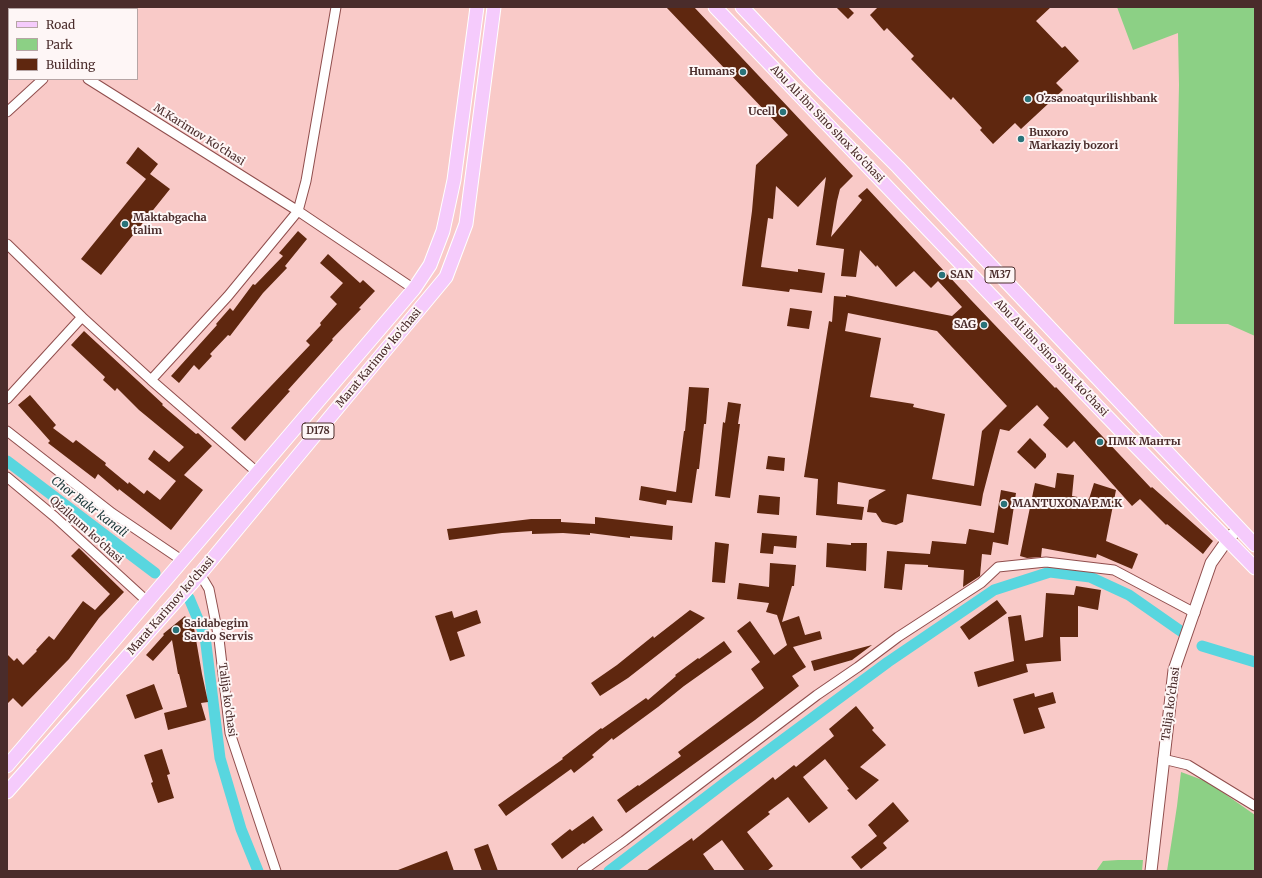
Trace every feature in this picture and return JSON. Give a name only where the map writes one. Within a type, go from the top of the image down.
[{"type":"main road","name":"Marat Karimov ko'chasi","points":[[7,766],[414,289],[430,265],[443,231],[454,180],[477,7]]},
{"type":"main road","name":"Marat Karimov ko'chasi","points":[[7,792],[200,574],[446,277],[466,224],[494,7]]},
{"type":"main road","name":"Abu Ali ibn Sino shox ko'chasi","points":[[715,7],[1115,425],[1255,568]]},
{"type":"main road","name":"Abu Ali ibn Sino shox ko'chasi","points":[[742,7],[810,79],[898,167],[1255,544]]},
{"type":"street","points":[[150,380],[228,296],[298,211],[306,180],[336,7]]},
{"type":"street","points":[[7,112],[42,80]]},
{"type":"street","name":"M.Karimov Ko'chasi","points":[[90,80],[298,211],[414,289]]},
{"type":"street","points":[[7,244],[82,317],[150,380],[258,473]]},
{"type":"street","points":[[7,398],[82,317]]},
{"type":"street","points":[[7,431],[112,513],[183,561]]},
{"type":"street","name":"Qizilqum ko'chasi","points":[[7,477],[55,517],[148,602]]},
{"type":"street","name":"Talija ko'chasi","points":[[1152,871],[1163,759],[1174,670],[1195,613],[1211,563],[1228,539],[1239,528]]},
{"type":"street","points":[[582,871],[818,695],[898,638],[981,583],[998,567],[1046,562],[1114,570],[1195,613]]},
{"type":"street","name":"Talija ko'chasi","points":[[200,574],[208,589],[219,639],[230,733],[276,871]]},
{"type":"street","points":[[1163,759],[1188,765],[1255,806]]},
{"type":"green space","points":[[1117,7],[1255,7],[1255,336],[1228,324],[1174,324],[1179,85],[1178,33],[1133,50]]},
{"type":"green space","points":[[1181,772],[1208,782],[1255,815],[1255,871],[1167,871]]},
{"type":"green space","points":[[1143,860],[1142,871],[1096,871],[1103,861]]},
{"type":"building","points":[[666,7],[694,7],[853,176],[840,189],[831,237],[862,200],[858,196],[867,188],[971,300],[1055,388],[1056,387],[1151,488],[1152,487],[1213,541],[1203,554],[1167,524],[1166,525],[1140,499],[1132,506],[1074,441],[1067,448],[1043,425],[1049,418],[1037,405],[1009,431],[1000,429],[981,506],[907,494],[903,522],[896,525],[882,522],[876,513],[867,512],[869,500],[886,490],[838,482],[837,504],[864,507],[862,520],[816,515],[818,479],[804,477],[829,321],[832,322],[834,296],[846,297],[846,295],[952,316],[962,307],[938,281],[931,288],[914,271],[896,287],[877,265],[876,267],[860,250],[856,277],[841,276],[844,249],[816,245],[826,177],[798,207],[776,186],[773,219],[768,218],[761,267],[798,272],[798,269],[825,273],[822,293],[790,289],[789,292],[742,286],[752,211],[756,165],[788,135]],"holes":[[[848,313],[937,331],[1007,406],[982,431],[974,486],[932,479],[945,414],[913,407],[914,404],[870,397],[881,338],[845,331]]]},
{"type":"building","points":[[836,7],[848,7],[854,13],[848,19]]},
{"type":"building","points":[[878,7],[1051,7],[1036,21],[1062,48],[1065,46],[1079,61],[1056,83],[1063,90],[1021,129],[1015,123],[993,144],[980,130],[982,128],[953,97],[951,100],[911,59],[914,56],[887,28],[884,31],[870,15]]},
{"type":"building","name":"Maktabgacha talim","points":[[138,147],[158,164],[150,174],[170,189],[101,275],[81,259],[146,179],[126,163]]},
{"type":"building","points":[[298,231],[307,239],[285,266],[287,268],[263,293],[230,336],[228,335],[210,354],[212,356],[199,370],[194,365],[179,383],[171,376],[217,325],[216,324],[230,308],[233,311],[253,284],[255,285],[283,256],[279,253]]},
{"type":"building","points":[[328,254],[360,283],[363,280],[375,291],[359,308],[361,309],[332,339],[333,340],[288,390],[290,391],[245,441],[231,428],[310,345],[306,341],[321,325],[320,323],[337,304],[330,297],[343,283],[320,263]]},
{"type":"building","points":[[790,308],[812,311],[809,329],[787,326]]},
{"type":"building","points":[[84,331],[163,404],[162,405],[212,446],[184,475],[203,490],[171,530],[119,489],[118,491],[98,474],[95,479],[48,443],[50,441],[18,405],[30,395],[56,425],[53,428],[73,443],[76,440],[106,463],[105,465],[128,484],[129,482],[144,494],[147,490],[160,500],[176,481],[148,459],[154,450],[169,462],[184,447],[139,410],[117,388],[115,391],[103,380],[105,377],[71,345]]},
{"type":"building","points":[[689,387],[709,388],[706,424],[704,424],[699,469],[697,469],[692,503],[667,500],[666,505],[639,500],[641,486],[676,492],[685,431]]},
{"type":"building","points":[[728,402],[741,404],[738,424],[740,424],[730,498],[715,496],[723,422],[725,423]]},
{"type":"building","points":[[1030,438],[1046,454],[1046,457],[1035,469],[1017,452]]},
{"type":"building","points":[[768,456],[785,458],[784,471],[766,469]]},
{"type":"building","points":[[1057,473],[1074,475],[1072,496],[1089,499],[1094,483],[1116,490],[1106,541],[1138,554],[1132,569],[1097,554],[1096,558],[1042,548],[1041,557],[1027,558],[1020,556],[1035,483],[1055,488]]},
{"type":"building","points":[[1001,490],[1016,493],[1008,545],[993,542],[991,555],[982,554],[980,576],[963,587],[964,570],[928,567],[928,565],[905,564],[902,590],[884,588],[887,551],[930,554],[932,541],[966,544],[969,529],[994,533]]},
{"type":"building","points":[[759,495],[780,497],[779,515],[757,513]]},
{"type":"building","points":[[595,517],[673,526],[672,540],[630,536],[630,538],[590,533],[590,535],[563,533],[532,534],[532,531],[502,533],[449,540],[447,529],[531,519],[561,519],[561,522],[595,524]]},
{"type":"building","points":[[762,533],[797,536],[796,548],[774,546],[773,554],[760,553]]},
{"type":"building","points":[[715,542],[729,544],[725,583],[712,582]]},
{"type":"building","points":[[827,543],[851,545],[851,543],[867,543],[866,571],[826,567]]},
{"type":"building","points":[[79,548],[124,592],[99,618],[69,659],[22,707],[13,698],[7,704],[7,654],[14,661],[17,658],[23,665],[49,636],[54,640],[83,601],[95,610],[110,594],[71,556]]},
{"type":"building","points":[[770,563],[796,565],[794,586],[792,586],[782,622],[799,616],[805,635],[820,631],[822,639],[793,647],[806,667],[792,676],[799,686],[755,720],[626,813],[617,800],[681,756],[678,752],[764,688],[751,669],[760,662],[737,631],[750,621],[774,655],[787,645],[777,615],[766,612],[769,603],[737,599],[739,583],[769,587]]},
{"type":"building","points":[[1076,586],[1101,590],[1098,610],[1078,606],[1078,637],[1060,637],[1061,661],[1026,664],[1028,672],[978,687],[974,672],[1014,661],[1008,617],[1021,615],[1025,641],[1043,637],[1046,593],[1074,595]]},
{"type":"building","points":[[997,600],[1007,613],[969,640],[960,627]]},
{"type":"building","points":[[477,610],[481,623],[457,632],[465,656],[450,661],[435,616],[452,611],[454,618]]},
{"type":"building","points":[[690,610],[705,618],[628,678],[600,696],[591,683]]},
{"type":"building","points":[[185,616],[194,628],[208,702],[201,703],[206,720],[168,730],[164,713],[187,707],[178,674],[172,640],[153,661],[146,655],[164,635],[163,634]]},
{"type":"building","points":[[724,641],[732,652],[684,686],[613,740],[612,738],[592,755],[594,757],[574,773],[571,769],[506,816],[498,805],[563,759],[562,758],[601,728],[602,729],[646,698],[648,700],[676,676],[675,675]]},
{"type":"building","points":[[872,645],[852,660],[814,671],[811,661]]},
{"type":"building","points":[[154,684],[163,709],[135,719],[126,695]]},
{"type":"building","points":[[1053,692],[1056,703],[1038,708],[1045,728],[1024,734],[1013,699],[1034,693],[1035,697]]},
{"type":"building","points":[[856,706],[874,728],[872,730],[886,745],[860,767],[879,780],[856,800],[825,759],[803,777],[828,808],[809,823],[788,797],[768,812],[770,814],[747,832],[773,866],[767,871],[745,871],[722,840],[703,854],[715,871],[646,871],[692,838],[693,841],[773,777],[775,780],[794,765],[796,767],[834,736],[829,729]]},
{"type":"building","points":[[162,749],[170,774],[167,775],[174,798],[158,803],[144,755]]},
{"type":"building","points":[[893,802],[909,821],[883,843],[887,848],[861,869],[851,857],[877,836],[868,825]]},
{"type":"building","points":[[593,816],[603,830],[562,859],[551,844],[570,829],[572,831]]},
{"type":"building","points":[[488,844],[498,871],[482,871],[474,849]]},
{"type":"building","points":[[447,851],[454,871],[398,871],[398,870]]},
{"type":"waterway","name":"Chor Bakr kanali","points":[[7,461],[155,573]]},
{"type":"waterway","points":[[609,871],[727,781],[888,662],[994,590],[1050,572],[1090,577],[1129,595],[1182,632]]},
{"type":"waterway","points":[[189,598],[205,636],[220,758],[241,829],[258,871]]},
{"type":"waterway","points":[[1202,646],[1255,662]]},
{"type":"place","name":"Humans","points":[[743,72]]},
{"type":"place","name":"Oʻzsanoatqurilishbank","points":[[1028,99]]},
{"type":"place","name":"Ucell","points":[[783,112]]},
{"type":"place","name":"Buxoro Markaziy bozori","points":[[1021,139]]},
{"type":"place","name":"Maktabgacha talim","points":[[125,224]]},
{"type":"place","name":"SAN","points":[[942,275]]},
{"type":"place","name":"SAG","points":[[984,325]]},
{"type":"place","name":"ПМК Манты","points":[[1100,442]]},
{"type":"place","name":"MANTUXONA P.M.K","points":[[1004,504]]},
{"type":"place","name":"Saidabegim Savdo Servis","points":[[176,630]]}]
